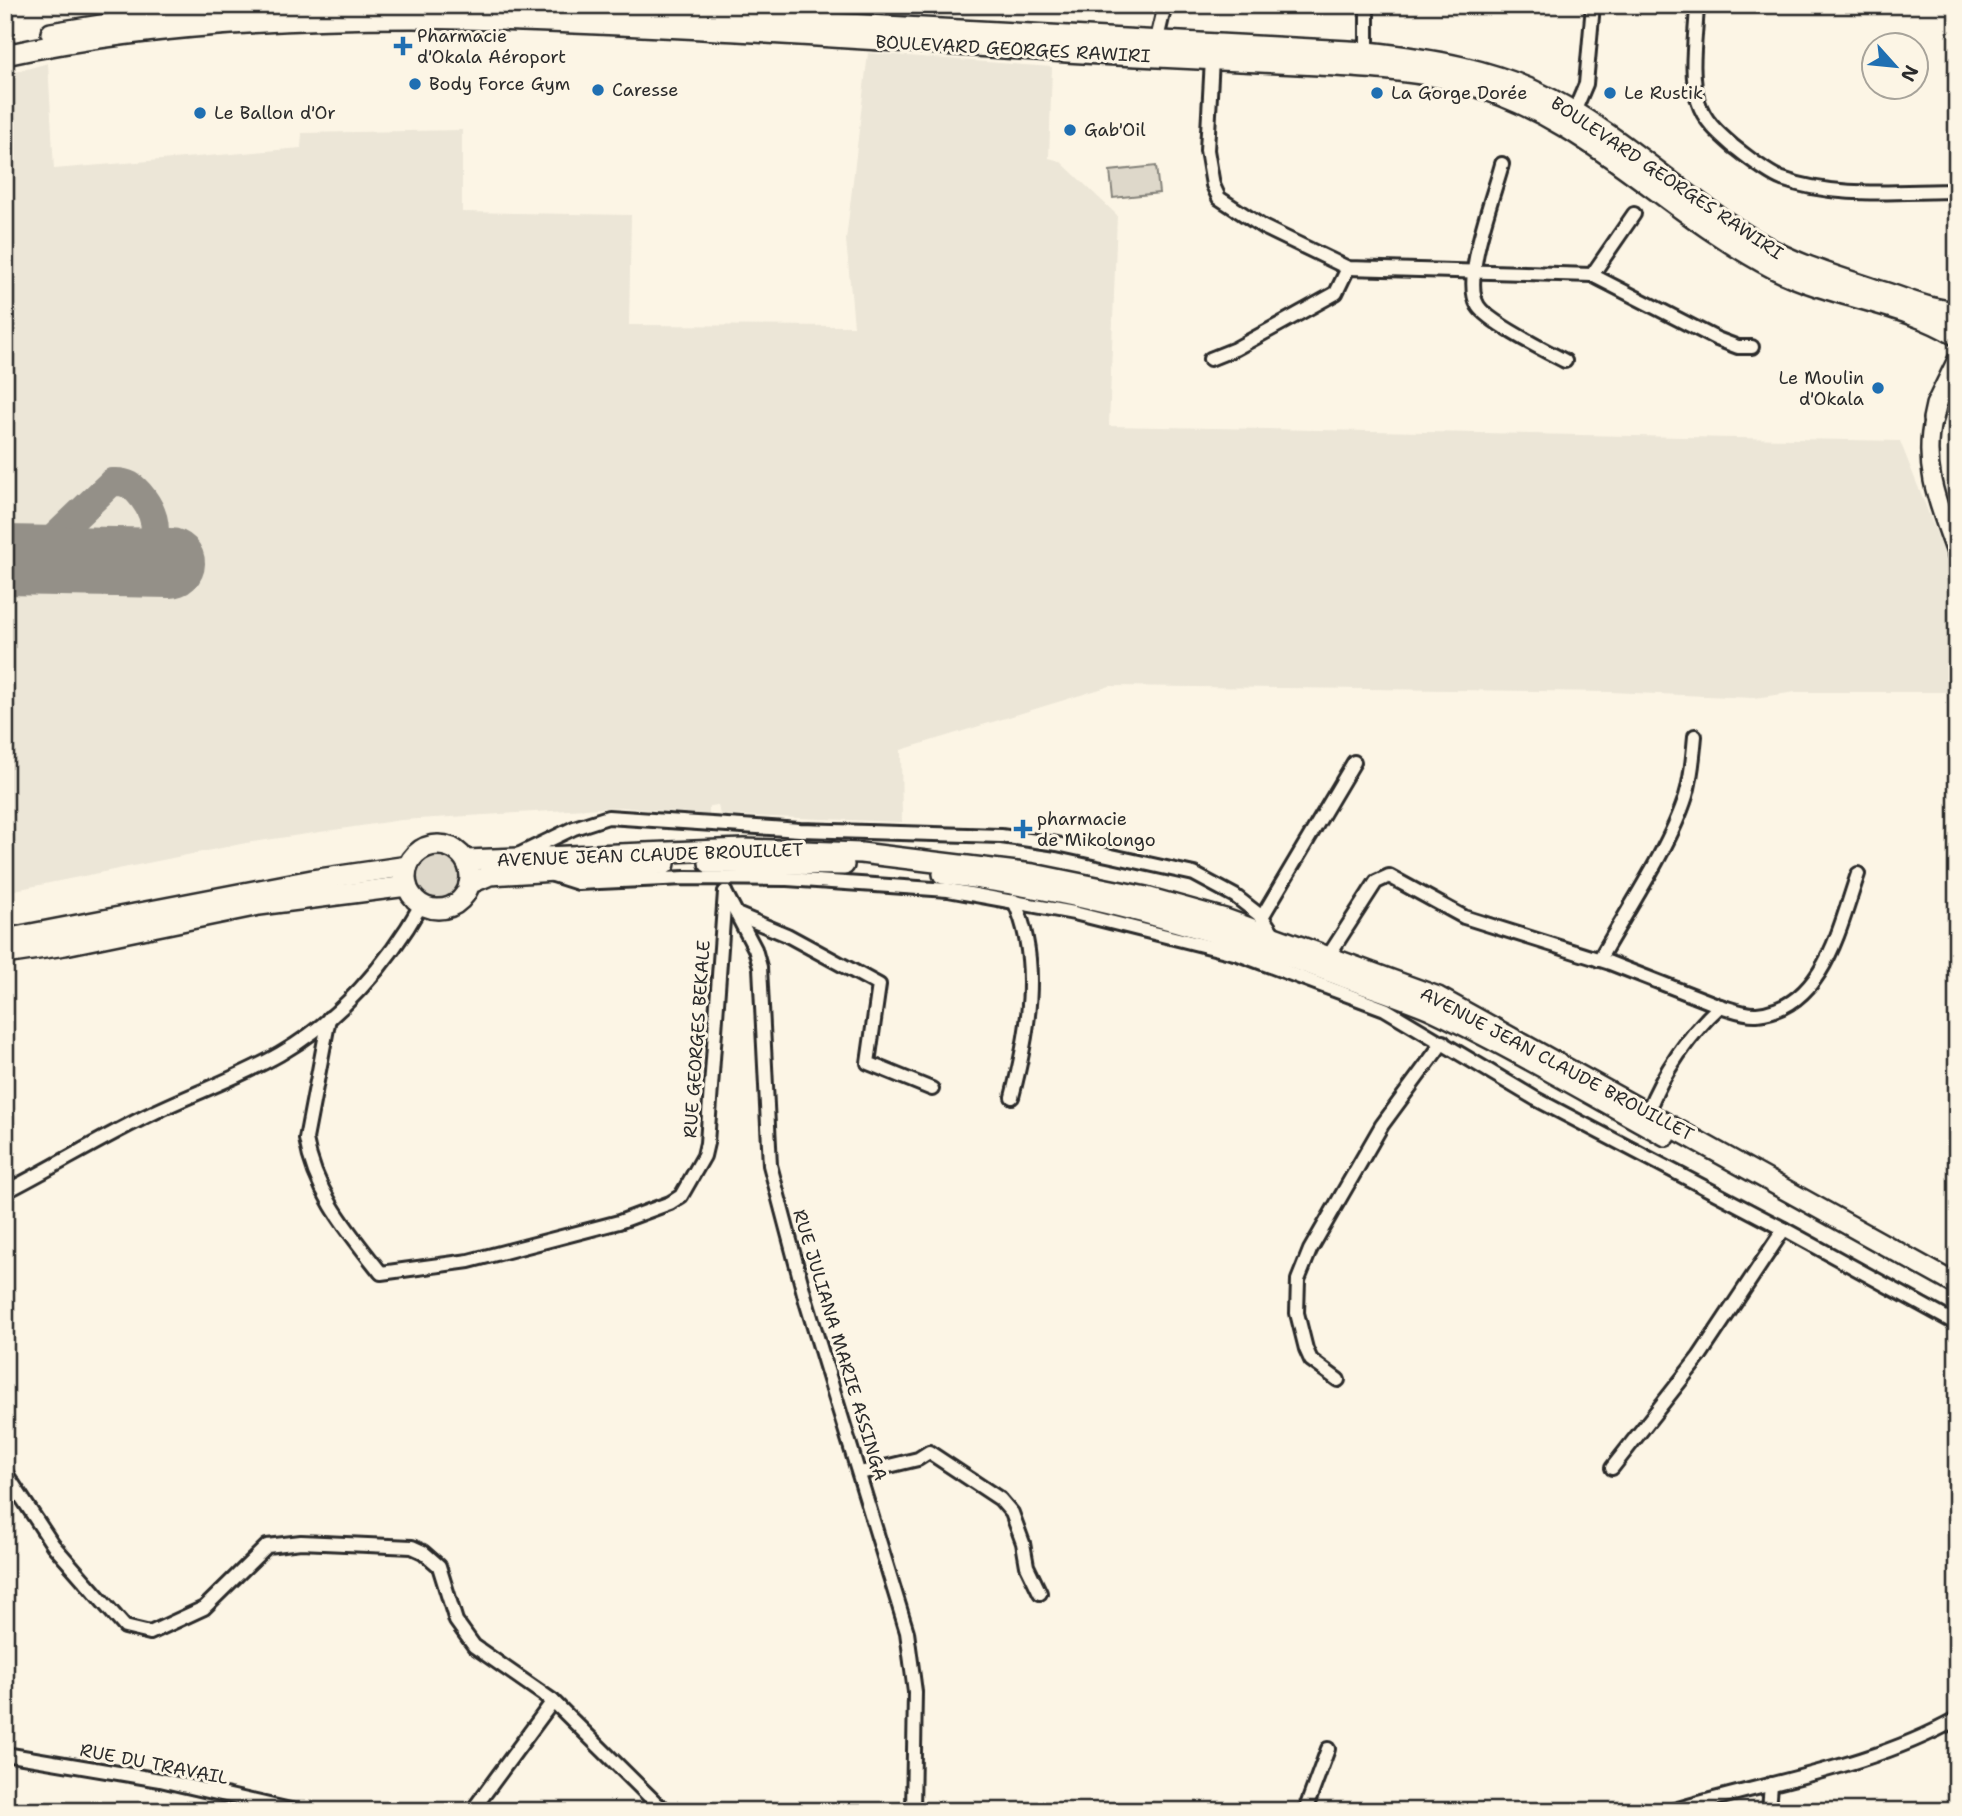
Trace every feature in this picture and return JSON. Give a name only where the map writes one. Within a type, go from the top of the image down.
[{"type":"main road","points":[[5,42],[114,23],[332,5]]},
{"type":"main road","name":"BOULEVARD GEORGES RAWIRI","points":[[495,5],[1367,52],[1421,58],[1474,69],[1519,84],[1574,112],[1745,234],[1786,258],[1828,275],[1929,307],[1957,311]]},
{"type":"main road","name":"BOULEVARD GEORGES RAWIRI","points":[[5,55],[68,43],[165,32],[351,18],[413,18],[487,19],[1212,59],[1411,73],[1458,81],[1497,93],[1581,134],[1730,242],[1776,270],[1813,285],[1931,322],[1957,336]]},
{"type":"main road","points":[[1933,419],[1936,405],[1957,362]]},
{"type":"main road","points":[[1933,419],[1957,382]]},
{"type":"main road","points":[[430,846],[450,848],[466,860],[469,884],[464,896],[449,908],[430,909],[421,905],[407,886],[408,866],[414,856],[430,846]]},
{"type":"main road","name":"AVENUE JEAN CLAUDE BROUILLET","points":[[466,860],[802,849],[983,865],[1113,889],[1275,936],[1438,997],[1648,1111],[1957,1285]]},
{"type":"main road","name":"AVENUE JEAN CLAUDE BROUILLET","points":[[469,884],[490,875],[718,862],[844,865],[938,873],[1028,887],[1180,921],[1276,952],[1434,1012],[1656,1130],[1957,1298]]},
{"type":"main road","points":[[5,939],[312,880],[408,866]]},
{"type":"main road","points":[[5,954],[65,946],[259,905],[407,886]]},
{"type":"street","points":[[1157,39],[1165,5]]},
{"type":"street","points":[[1367,5],[1367,52]]},
{"type":"street","points":[[1574,112],[1586,84],[1593,5]]},
{"type":"street","points":[[1697,5],[1694,82],[1698,102],[1706,121],[1749,158],[1780,178],[1820,188],[1847,192],[1957,191]]},
{"type":"street","points":[[1212,59],[1208,168],[1219,198],[1263,227],[1348,268],[1592,275],[1717,339],[1738,346],[1752,347]]},
{"type":"street","points":[[1502,164],[1473,272],[1474,297],[1486,314],[1565,360]]},
{"type":"street","points":[[1592,275],[1634,214]]},
{"type":"street","points":[[1210,359],[1235,349],[1336,293],[1348,268]]},
{"type":"street","points":[[1933,419],[1928,443],[1928,467],[1957,557]]},
{"type":"street","points":[[1599,960],[1651,870],[1681,809],[1690,779],[1695,737]]},
{"type":"street","points":[[1262,917],[1354,762]]},
{"type":"street","points":[[511,859],[574,828],[608,817],[800,830],[1002,836],[1096,851],[1194,874],[1235,896],[1262,917],[1275,936]]},
{"type":"street","points":[[546,872],[578,883],[725,878],[856,882],[948,890],[1014,901],[1238,954],[1362,998],[1443,1042],[1536,1099],[1784,1229],[1957,1324]]},
{"type":"street","points":[[1329,955],[1376,882],[1384,875],[1464,917],[1599,960],[1720,1006],[1754,1014],[1767,1012],[1794,998],[1811,984],[1828,961],[1858,874]]},
{"type":"street","name":"RUE GEORGES BEKALE","points":[[329,1018],[306,1139],[316,1176],[329,1205],[380,1273],[469,1261],[619,1222],[670,1203],[681,1196],[704,1156],[725,878]]},
{"type":"street","name":"RUE JULIANA MARIE ASSINGA","points":[[724,892],[739,915],[760,967],[773,1176],[806,1301],[860,1473],[914,1667],[913,1811]]},
{"type":"street","points":[[1012,1097],[1026,1040],[1029,973],[1028,940],[1014,901]]},
{"type":"street","points":[[5,1192],[155,1112],[281,1054],[329,1018],[394,949],[421,905]]},
{"type":"street","points":[[739,915],[787,935],[878,985],[868,1063],[932,1089]]},
{"type":"street","points":[[1648,1111],[1654,1094],[1699,1027],[1720,1006]]},
{"type":"street","points":[[1338,1380],[1311,1360],[1306,1349],[1297,1313],[1298,1280],[1310,1250],[1368,1148],[1443,1042]]},
{"type":"street","points":[[1612,1468],[1699,1357],[1784,1229]]},
{"type":"street","points":[[860,1473],[918,1459],[929,1452],[1000,1499],[1016,1521],[1027,1566],[1041,1593]]},
{"type":"street","points":[[5,1472],[53,1545],[103,1604],[133,1631],[150,1633],[204,1608],[267,1546],[300,1542],[412,1547],[423,1552],[439,1566],[456,1621],[474,1646],[553,1701],[667,1811]]},
{"type":"street","points":[[472,1811],[553,1701]]},
{"type":"street","points":[[1671,1811],[1839,1766],[1937,1731],[1957,1719]]},
{"type":"street","points":[[1305,1811],[1328,1749]]},
{"type":"street","name":"RUE DU TRAVAIL","points":[[5,1755],[160,1780],[295,1811]]},
{"type":"street","points":[[1769,1811],[1771,1784]]},
{"type":"shaded area","points":[[868,53],[1052,67],[1049,158],[1060,161],[1117,215],[1109,426],[1900,441],[1957,585],[1957,692],[1796,692],[1754,698],[1610,692],[1110,686],[901,750],[902,822],[720,815],[718,805],[709,806],[709,815],[620,807],[401,820],[246,843],[5,892],[5,75],[48,63],[54,169],[301,148],[302,133],[462,130],[462,212],[631,215],[629,325],[854,326],[846,240]]},
{"type":"shaded area","points":[[1156,166],[1159,193],[1113,198],[1110,171]]},
{"type":"shaded area","points":[[438,855],[455,861],[461,878],[455,895],[438,901],[421,895],[415,878],[421,861]]},
{"type":"taxiway","points":[[5,559],[42,549],[112,482],[126,483],[140,494],[153,518],[154,538],[148,555],[136,569],[119,578],[100,580],[80,575],[61,561]]},
{"type":"runway","points":[[5,560],[170,563]]},
{"type":"place","name":"Pharmacie d'Okala Aéroport","points":[[403,46]]},
{"type":"place","name":"Body Force Gym","points":[[415,84]]},
{"type":"place","name":"Caresse","points":[[598,90]]},
{"type":"place","name":"La Gorge Dorée","points":[[1377,93]]},
{"type":"place","name":"Le Rustik","points":[[1610,93]]},
{"type":"place","name":"Le Ballon d'Or","points":[[200,113]]},
{"type":"place","name":"Gab'Oil","points":[[1070,130]]},
{"type":"place","name":"Le Moulin d'Okala","points":[[1878,388]]},
{"type":"place","name":"pharmacie de Mikolongo","points":[[1023,829]]}]
